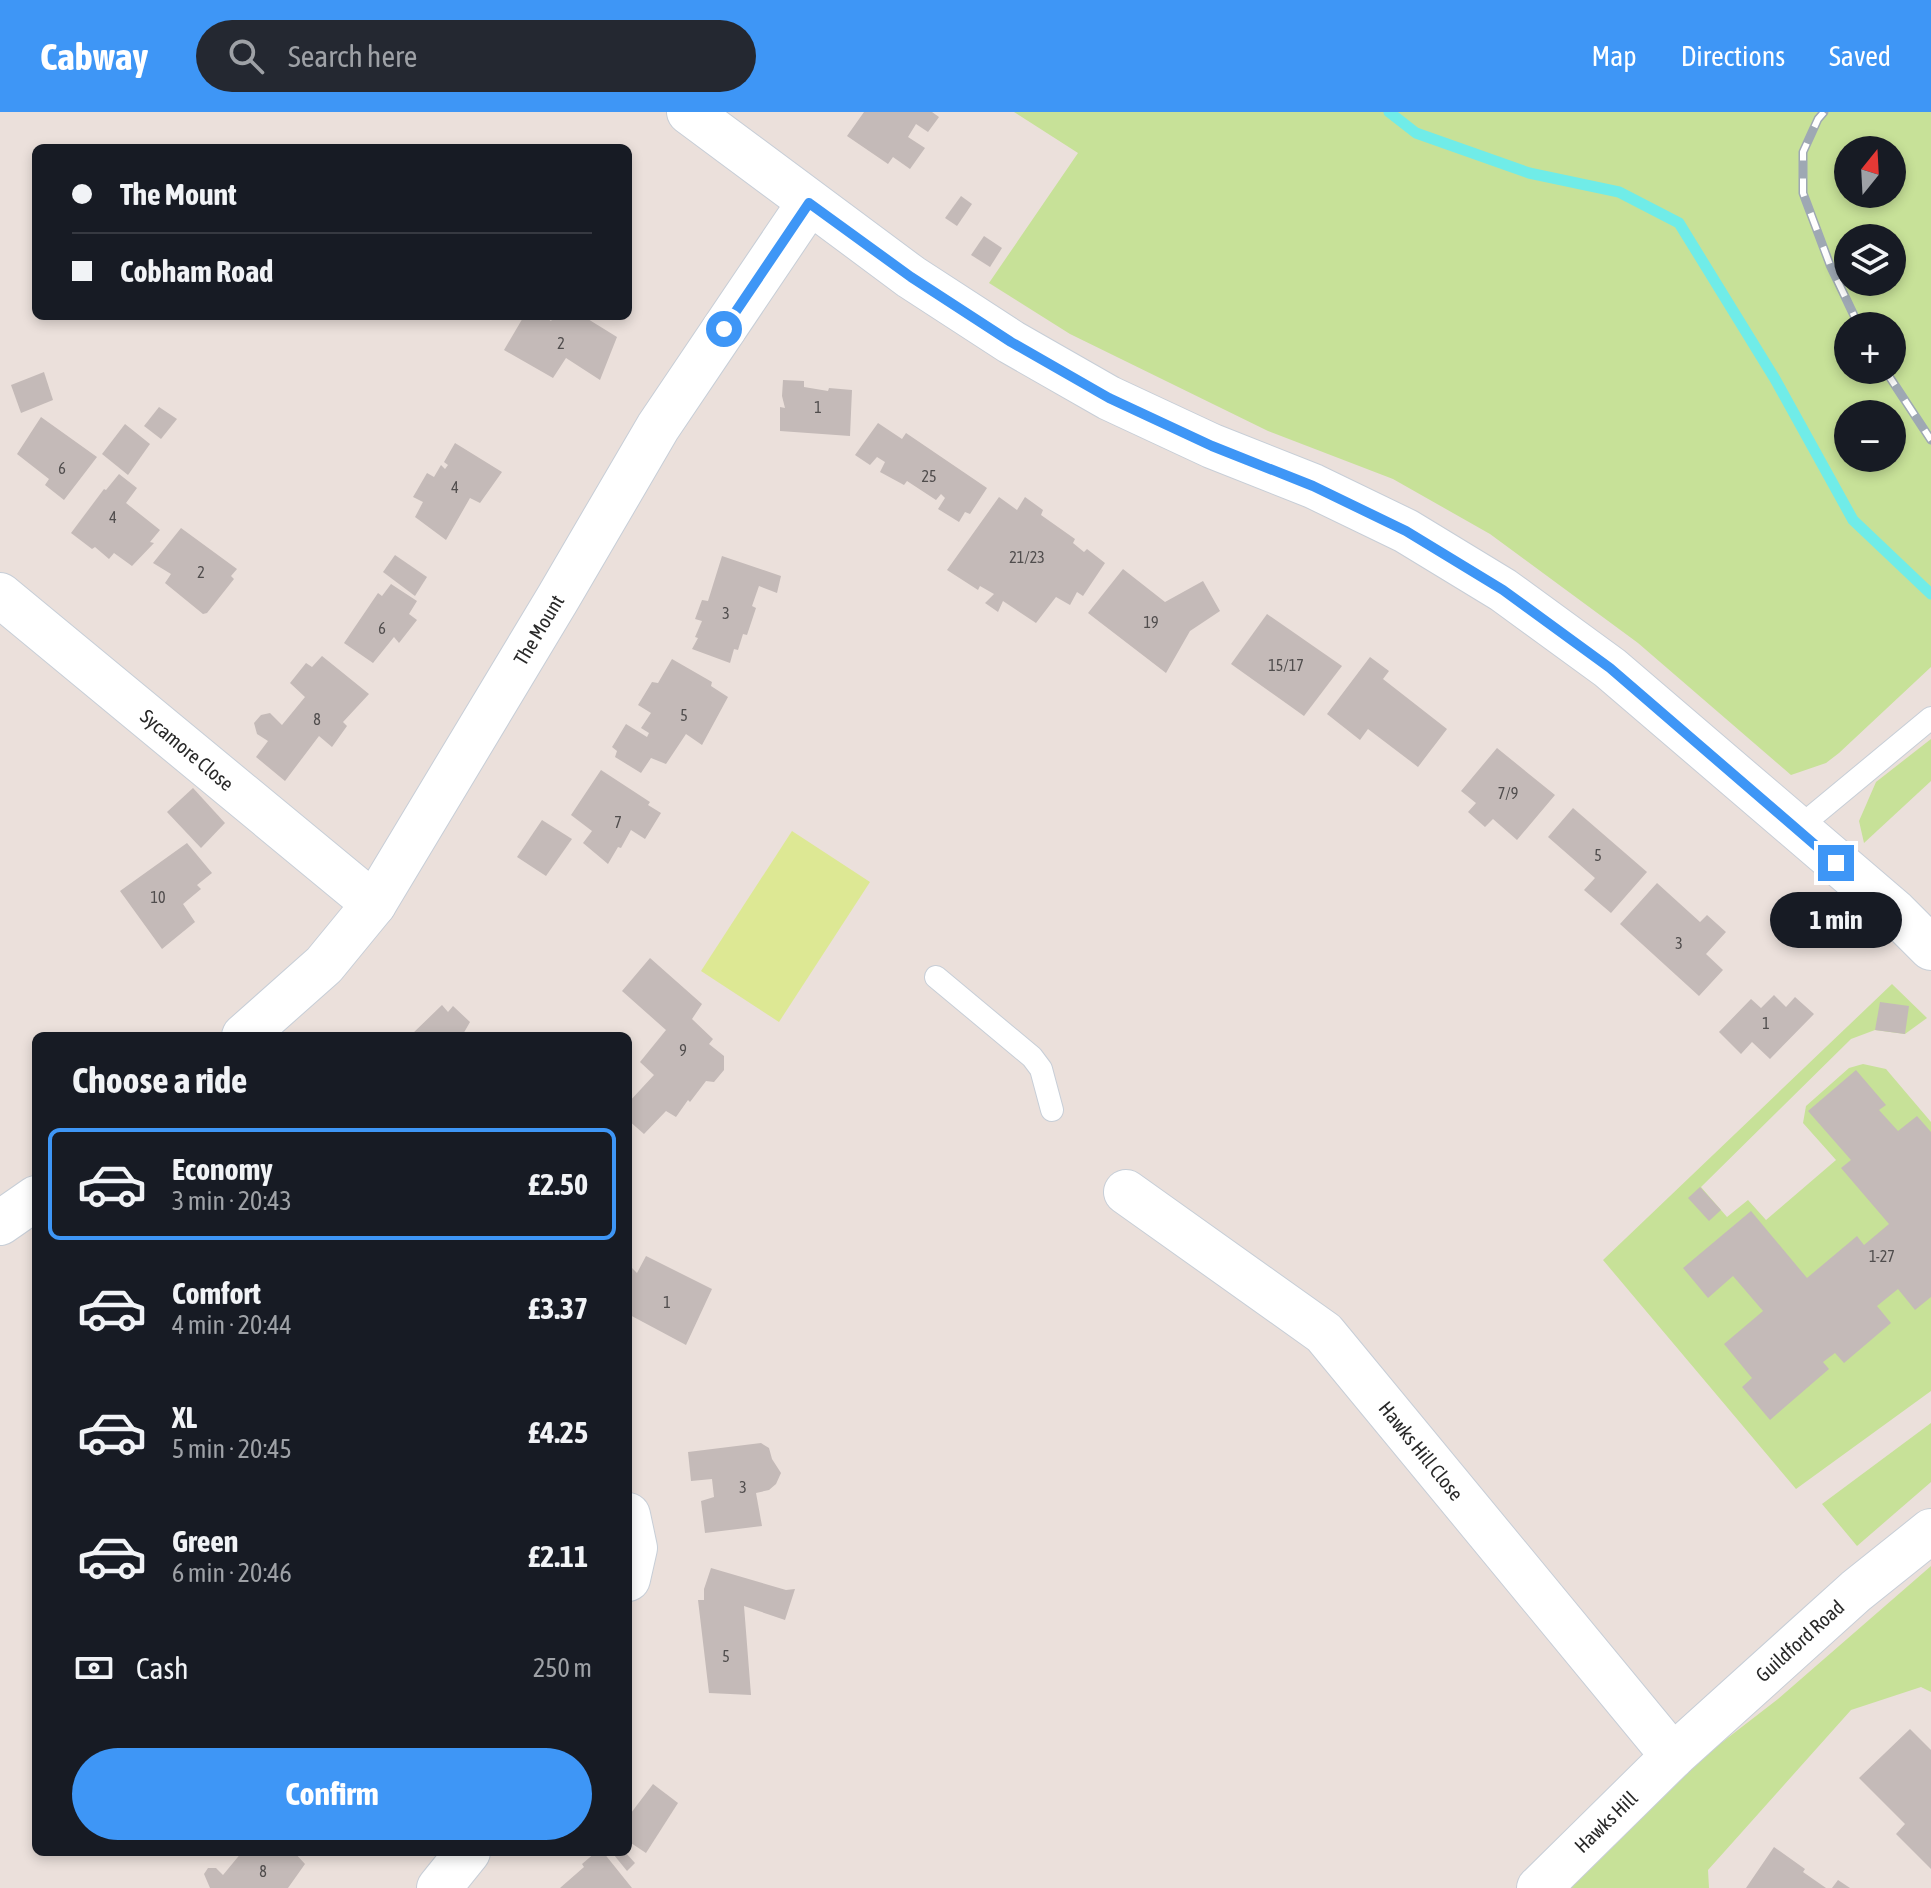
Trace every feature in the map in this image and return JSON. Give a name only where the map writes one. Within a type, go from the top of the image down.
[{"type":"street","points":[[689,112],[911,277],[1011,342],[1109,398],[1212,446],[1313,486],[1406,531],[1503,590],[1610,668],[1895,912],[1931,948]]},
{"type":"street","name":"The Mount","points":[[249,1032],[324,965],[374,904],[658,427],[809,203]]},
{"type":"street","name":"Sycamore Close","points":[[0,595],[374,904]]},
{"type":"street","name":"Hawks Hill Close","points":[[1126,1192],[1324,1333],[1673,1756]]},
{"type":"street","points":[[0,1223],[32,1201]]},
{"type":"street","name":"Guildford Road","points":[[1673,1756],[1856,1591],[1931,1531]]},
{"type":"street","points":[[632,1534],[635,1548],[632,1561]]},
{"type":"street","name":"Hawks Hill","points":[[1539,1888],[1673,1756]]},
{"type":"street","points":[[439,1888],[465,1856]]},
{"type":"lane","points":[[1797,829],[1931,718]]},
{"type":"lane","points":[[936,977],[1032,1057],[1041,1069],[1052,1110]]},
{"type":"green space","points":[[1014,112],[1931,112],[1931,667],[1839,753],[1826,763],[1791,775],[1638,643],[1490,534],[1393,479],[1268,431],[1070,334],[989,283],[1078,153]]},
{"type":"green space","points":[[1931,739],[1931,781],[1864,843],[1859,821],[1876,782]]},
{"type":"green space","points":[[792,831],[870,882],[779,1022],[701,971]]},
{"type":"green space","points":[[1892,984],[1927,1018],[1905,1034],[1875,1030],[1851,1039],[1701,1187],[1727,1217],[1748,1200],[1766,1220],[1836,1160],[1803,1123],[1806,1106],[1849,1068],[1863,1064],[1886,1069],[1931,1122],[1931,1391],[1796,1489],[1603,1260]]},
{"type":"green space","points":[[1931,1423],[1931,1482],[1857,1546],[1822,1504]]},
{"type":"green space","points":[[1931,1566],[1931,1692],[1921,1687],[1851,1710],[1708,1870],[1709,1888],[1554,1888],[1641,1805],[1778,1699]]},
{"type":"building","points":[[864,112],[932,112],[939,117],[928,132],[916,124],[908,137],[925,148],[910,169],[893,157],[888,164],[847,136]]},
{"type":"building","points":[[961,196],[972,204],[957,226],[945,218]]},
{"type":"building","points":[[984,236],[1002,248],[990,267],[971,255]]},
{"type":"building","points":[[522,320],[589,320],[617,337],[600,380],[566,358],[553,378],[504,350]]},
{"type":"building","points":[[44,372],[53,400],[21,413],[11,385]]},
{"type":"building","points":[[783,380],[804,381],[804,387],[828,391],[829,388],[852,390],[850,436],[780,431],[780,407],[785,408]]},
{"type":"building","points":[[159,407],[177,419],[161,439],[144,426]]},
{"type":"building","points":[[41,417],[97,457],[64,500],[45,485],[49,479],[17,454]]},
{"type":"building","points":[[878,423],[902,439],[906,433],[987,488],[970,514],[965,512],[959,522],[938,509],[945,498],[941,494],[936,500],[907,481],[904,485],[880,472],[885,462],[877,457],[870,465],[855,455]]},
{"type":"building","points":[[125,424],[150,444],[128,475],[102,454]]},
{"type":"building","points":[[455,443],[502,472],[480,503],[470,498],[446,540],[415,517],[423,502],[413,497],[427,473],[434,477],[441,465],[445,469],[448,465],[444,462]]},
{"type":"building","points":[[119,474],[137,488],[126,503],[160,530],[150,542],[154,543],[132,566],[114,553],[109,559],[71,533]]},
{"type":"building","points":[[999,497],[1017,510],[1025,497],[1043,510],[1041,515],[1075,539],[1073,543],[1105,563],[1083,596],[1077,592],[1070,605],[1056,597],[1036,623],[1003,601],[998,612],[985,603],[994,594],[980,586],[978,590],[947,570]]},
{"type":"building","points":[[181,528],[237,569],[231,576],[234,579],[207,613],[203,614],[165,583],[171,574],[153,563]]},
{"type":"building","points":[[395,555],[427,577],[415,596],[383,572]]},
{"type":"building","points":[[722,556],[781,576],[777,593],[759,586],[747,635],[743,634],[730,663],[692,649],[702,621],[695,619],[702,600],[708,601]]},
{"type":"building","points":[[1123,569],[1165,602],[1203,581],[1220,611],[1190,631],[1166,673],[1088,613]]},
{"type":"building","points":[[391,584],[417,601],[409,614],[417,620],[399,643],[394,637],[373,663],[344,643],[378,593],[382,596]]},
{"type":"building","points":[[1267,614],[1342,666],[1304,716],[1231,664]]},
{"type":"building","points":[[322,656],[369,694],[343,722],[347,726],[332,747],[319,736],[285,781],[256,757],[268,741],[257,734],[254,723],[261,715],[270,713],[282,725],[305,697],[290,683],[306,663],[312,667]]},
{"type":"building","points":[[1370,657],[1389,671],[1383,679],[1447,729],[1418,767],[1368,729],[1360,740],[1327,714]]},
{"type":"building","points":[[672,659],[712,682],[711,686],[728,697],[702,745],[686,734],[666,764],[651,758],[641,773],[615,757],[617,751],[612,747],[626,724],[647,737],[649,733],[641,728],[651,713],[638,705],[652,682],[658,683]]},
{"type":"building","points":[[1497,748],[1555,795],[1517,840],[1493,819],[1485,827],[1468,812],[1476,803],[1461,791]]},
{"type":"building","points":[[601,770],[650,802],[648,805],[661,813],[645,839],[631,830],[608,864],[583,843],[592,831],[571,815]]},
{"type":"building","points":[[193,788],[225,823],[201,848],[167,812]]},
{"type":"building","points":[[1573,808],[1647,872],[1611,913],[1584,890],[1595,878],[1548,837]]},
{"type":"building","points":[[542,820],[572,839],[546,876],[517,857]]},
{"type":"building","points":[[187,843],[212,873],[197,885],[201,889],[183,904],[195,922],[162,949],[120,891]]},
{"type":"building","points":[[1657,883],[1700,922],[1707,915],[1726,932],[1706,954],[1723,970],[1699,996],[1620,924]]},
{"type":"building","points":[[650,958],[702,1004],[692,1019],[713,1039],[709,1044],[724,1056],[724,1070],[714,1082],[706,1081],[676,1117],[666,1111],[644,1134],[632,1124],[632,1099],[654,1075],[640,1062],[666,1030],[622,991]]},
{"type":"building","points":[[1774,995],[1786,1007],[1795,997],[1814,1014],[1770,1059],[1752,1042],[1741,1054],[1719,1032],[1751,999],[1761,1008]]},
{"type":"building","points":[[1880,1002],[1909,1006],[1905,1034],[1875,1030]]},
{"type":"building","points":[[442,1005],[448,1012],[453,1006],[470,1022],[464,1032],[414,1032]]},
{"type":"building","points":[[1856,1070],[1886,1105],[1879,1110],[1898,1131],[1917,1116],[1931,1132],[1931,1297],[1915,1310],[1898,1289],[1877,1306],[1891,1323],[1844,1363],[1835,1353],[1823,1362],[1829,1369],[1770,1420],[1742,1387],[1752,1378],[1724,1344],[1763,1311],[1733,1276],[1708,1298],[1683,1268],[1751,1211],[1807,1278],[1857,1236],[1864,1245],[1889,1224],[1841,1168],[1851,1160],[1808,1111]]},
{"type":"building","points":[[1700,1187],[1721,1210],[1709,1221],[1688,1198]]},
{"type":"building","points":[[646,1256],[712,1289],[686,1345],[632,1316],[632,1268],[637,1273]]},
{"type":"building","points":[[761,1443],[769,1448],[781,1473],[769,1490],[756,1493],[762,1526],[705,1533],[701,1501],[714,1497],[712,1479],[691,1481],[688,1452]]},
{"type":"building","points":[[711,1568],[786,1590],[795,1589],[785,1620],[744,1606],[751,1695],[709,1693],[698,1600],[704,1600]]},
{"type":"building","points":[[1910,1729],[1931,1750],[1931,1869],[1896,1834],[1905,1824],[1859,1778]]},
{"type":"building","points":[[653,1784],[678,1803],[646,1853],[632,1844],[632,1812]]},
{"type":"building","points":[[1774,1847],[1805,1869],[1803,1872],[1826,1888],[1746,1888]]},
{"type":"building","points":[[239,1856],[298,1856],[305,1864],[288,1888],[210,1888],[204,1874],[208,1868],[216,1868],[223,1875]]},
{"type":"building","points":[[591,1856],[606,1856],[632,1888],[560,1888],[584,1867],[582,1864]]},
{"type":"building","points":[[615,1856],[629,1856],[635,1863],[627,1871]]},
{"type":"building","points":[[1838,1880],[1850,1888],[1832,1888]]},
{"type":"waterway","points":[[1389,112],[1416,133],[1529,173],[1619,192],[1679,223],[1775,379],[1853,520],[1931,594]]},
{"type":"railway","points":[[1824,112],[1803,152],[1803,193],[1830,265],[1852,312]]},
{"type":"railway","points":[[1894,384],[1931,440]]},
{"type":"route","points":[[724,329],[809,203],[911,277],[1011,342],[1109,398],[1212,446],[1313,486],[1406,531],[1503,590],[1610,668],[1836,863]]}]
